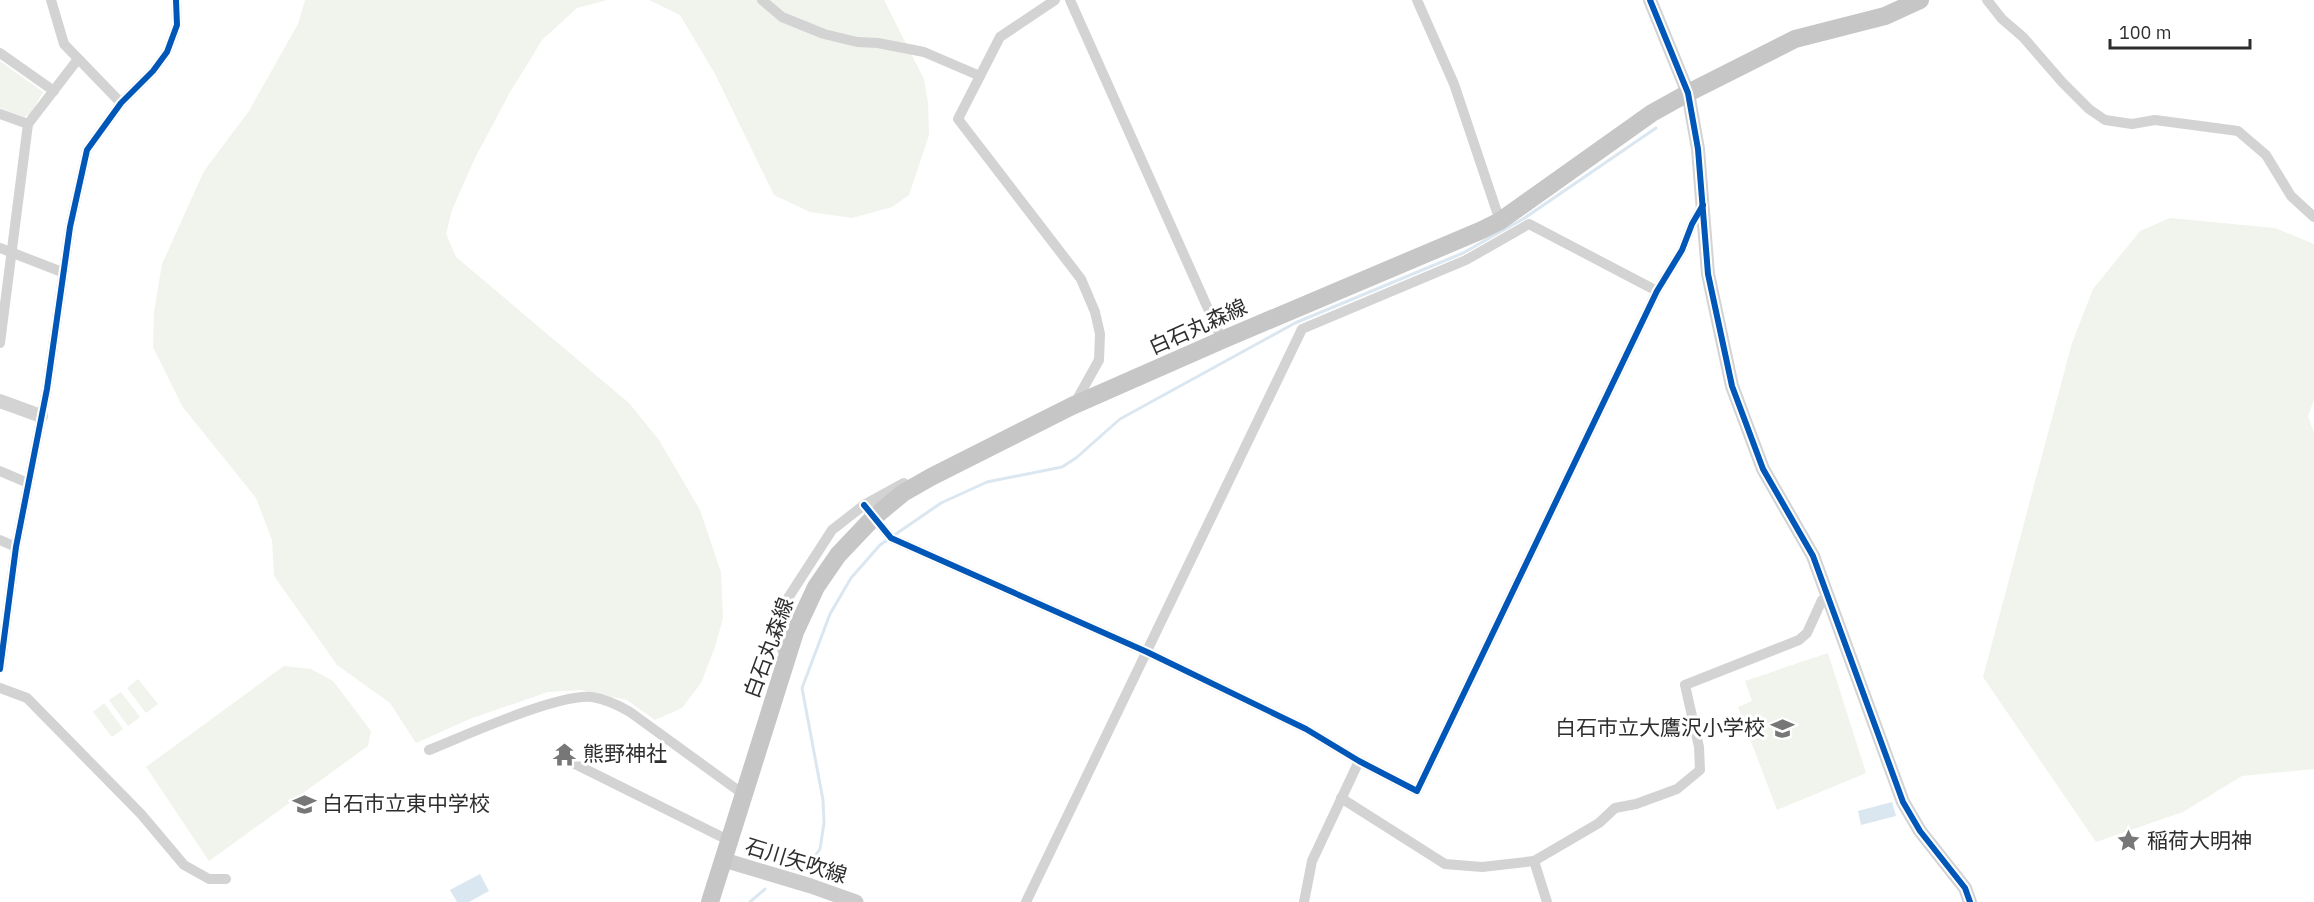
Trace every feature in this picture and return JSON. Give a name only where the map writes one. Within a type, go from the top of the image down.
[{"type":"main road","name":"白石丸森線","points":[[710,902],[795,632],[816,587],[869,511],[1072,406],[1500,221],[1652,113],[1795,39],[1885,16],[1920,0]]},
{"type":"main road","name":"石川矢吹線","points":[[724,860],[856,902]]},
{"type":"street","points":[[51,0],[64,44],[121,103]]},
{"type":"street","points":[[0,669],[4,609],[54,346],[62,272],[70,227],[87,150],[121,103],[153,71],[167,52],[177,25],[176,0]]},
{"type":"street","points":[[762,0],[782,17],[824,34],[857,42],[878,43],[924,52],[980,76]]},
{"type":"street","points":[[1055,0],[1000,37],[958,119],[1081,279],[1095,312],[1100,334],[1099,360],[1072,406]]},
{"type":"street","points":[[1070,0],[1222,340]]},
{"type":"street","points":[[1417,0],[1454,84],[1500,221]]},
{"type":"street","points":[[1650,0],[1688,93],[1698,149],[1708,273],[1732,386],[1763,469],[1814,556],[1903,802],[1920,831],[1965,888],[1970,902]]},
{"type":"street","points":[[1987,0],[2002,20],[2023,37],[2062,82],[2105,120],[2132,124],[2155,120],[2238,131],[2266,155],[2292,196],[2314,217]]},
{"type":"street","points":[[0,53],[54,91]]},
{"type":"street","points":[[0,344],[28,124],[78,59]]},
{"type":"street","points":[[0,114],[28,124]]},
{"type":"street","points":[[869,511],[888,536],[1147,652],[1306,729],[1359,761],[1417,791],[1657,291],[1682,250],[1692,224],[1703,205]]},
{"type":"street","points":[[1026,902],[1302,329],[1466,260],[1529,224],[1657,291]]},
{"type":"street","points":[[0,248],[62,272]]},
{"type":"street","points":[[0,401],[41,416]]},
{"type":"street","points":[[0,471],[28,483]]},
{"type":"street","points":[[0,540],[16,547]]},
{"type":"street","points":[[1341,798],[1445,864],[1482,867],[1534,861],[1599,823],[1615,808],[1636,804],[1677,789],[1700,770],[1699,747],[1685,685],[1799,640],[1807,633],[1822,600],[1830,598]]},
{"type":"street","points":[[0,688],[27,698],[141,814],[184,865],[209,879],[226,879]]},
{"type":"street","points":[[429,750],[563,700],[591,696],[614,703],[630,712],[743,794]]},
{"type":"street","points":[[1304,902],[1312,861],[1359,761]]},
{"type":"street","points":[[575,764],[729,841]]},
{"type":"street","points":[[1534,861],[1547,902]]},
{"type":"shaded area","points":[[305,0],[607,0],[577,8],[542,40],[509,94],[475,158],[452,210],[446,234],[456,257],[629,403],[659,440],[700,510],[721,572],[723,618],[701,683],[682,708],[655,720],[627,700],[580,690],[548,692],[472,718],[416,743],[390,703],[337,665],[274,576],[272,540],[256,498],[182,406],[153,347],[154,312],[162,264],[204,171],[249,111],[298,24]]},
{"type":"shaded area","points":[[649,0],[884,0],[924,79],[928,103],[929,135],[909,195],[892,207],[852,218],[810,212],[774,195],[715,74],[680,15]]},
{"type":"shaded area","points":[[0,61],[43,92],[31,113],[24,117],[0,108]]},
{"type":"shaded area","points":[[2170,218],[2275,228],[2314,244],[2314,400],[2308,416],[2314,433],[2314,769],[2242,776],[2183,812],[2096,842],[1983,677],[2072,343],[2093,289],[2140,231]]},
{"type":"shaded area","points":[[1828,653],[1866,773],[1777,810],[1738,707],[1752,701],[1745,681]]},
{"type":"shaded area","points":[[284,666],[311,669],[333,681],[371,731],[368,746],[209,861],[146,767]]},
{"type":"shaded area","points":[[138,679],[158,704],[146,713],[127,688]]},
{"type":"shaded area","points":[[121,692],[140,717],[128,726],[109,700]]},
{"type":"shaded area","points":[[104,703],[123,729],[112,737],[93,712]]},
{"type":"shaded area","points":[[1892,802],[1896,816],[1861,825],[1858,811]]},
{"type":"shaded area","points":[[480,874],[489,891],[469,902],[457,902],[450,890]]},
{"type":"waterway","points":[[792,868],[805,870],[820,849],[824,823],[823,800],[802,688],[830,614],[851,578],[880,545],[941,503],[987,482],[1062,467],[1076,458],[1120,419],[1295,323],[1463,253],[1523,219],[1656,128]]},
{"type":"waterway","points":[[750,902],[765,889]]},
{"type":"cycle path","points":[[0,669],[16,547],[47,389],[70,227],[87,150],[121,103],[153,71],[167,52],[177,25],[176,0]]},
{"type":"cycle path","points":[[1650,0],[1688,93],[1698,149],[1708,274],[1732,386],[1763,469],[1813,556],[1903,802],[1920,831],[1965,888],[1970,902]]},
{"type":"cycle path","points":[[864,505],[891,538],[1147,652],[1306,729],[1359,761],[1417,791],[1657,291],[1682,250],[1692,224],[1703,205]]},
{"type":"place","name":"白石市立大鷹沢小学校","points":[[1783,728]]},
{"type":"place","name":"熊野神社","points":[[565,754]]},
{"type":"place","name":"白石市立東中学校","points":[[304,804]]},
{"type":"place","name":"稲荷大明神","points":[[2129,841]]}]
